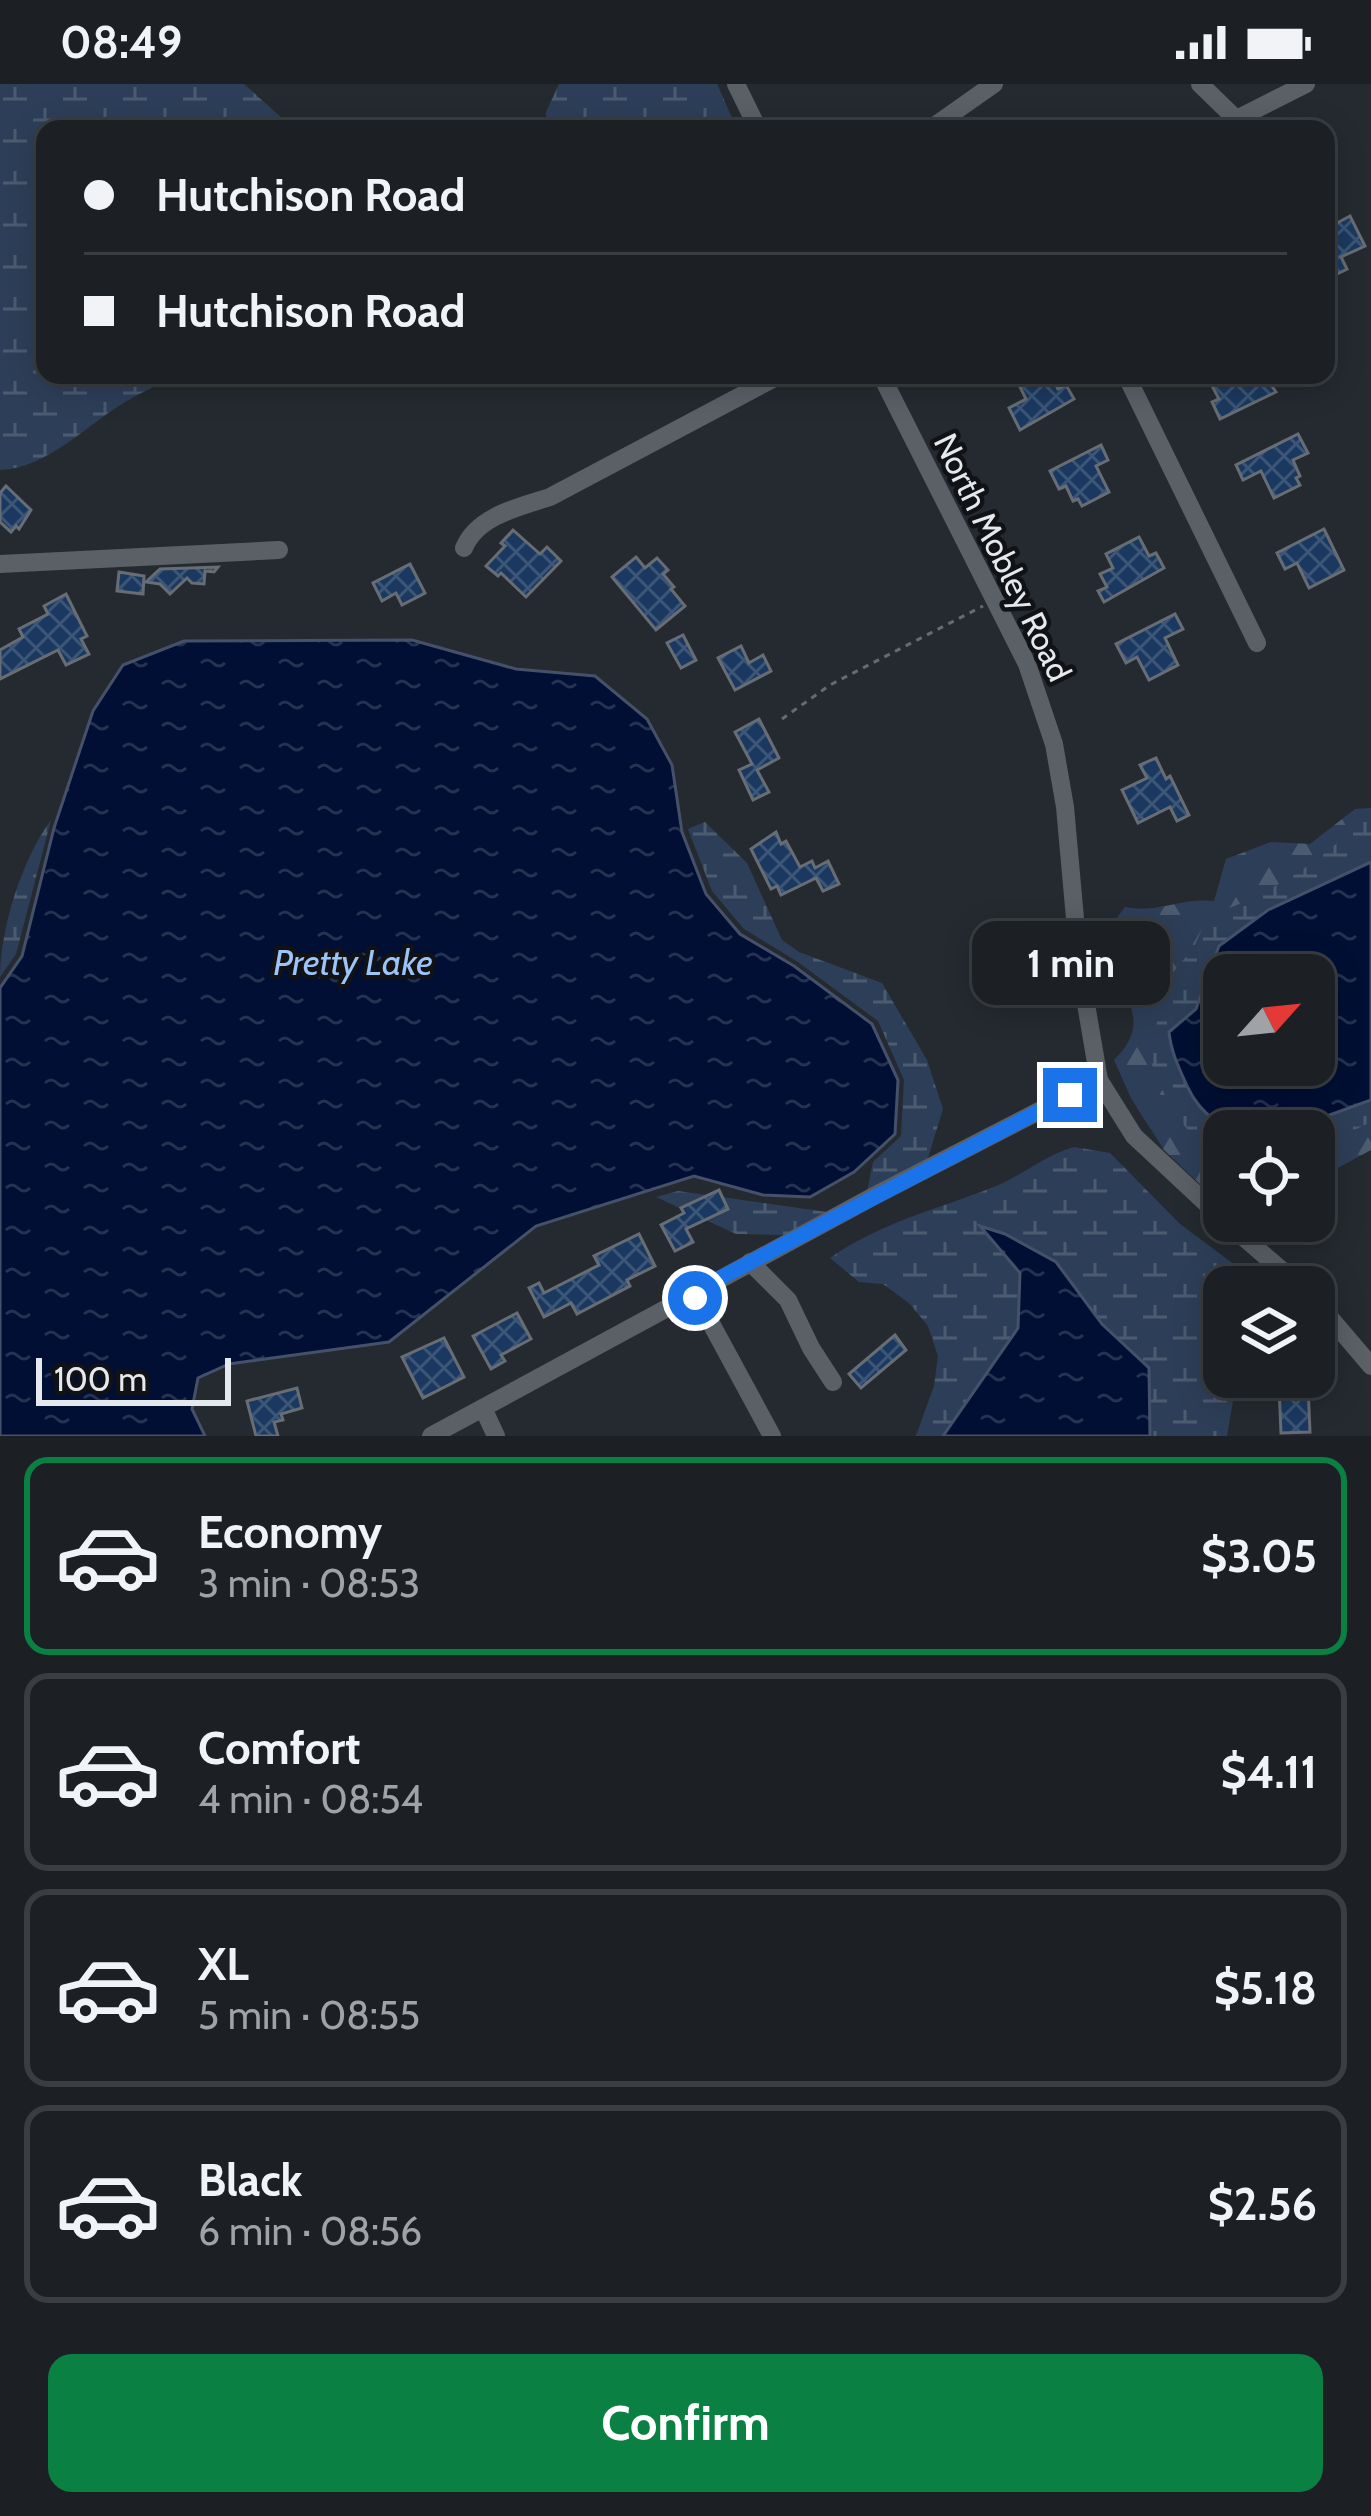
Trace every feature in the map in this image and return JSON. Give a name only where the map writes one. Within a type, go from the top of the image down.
[{"type":"street","points":[[736,84],[754,120]]},
{"type":"street","points":[[943,120],[994,84]]},
{"type":"street","points":[[1200,84],[1237,119],[1306,84]]},
{"type":"street","points":[[464,548],[471,531],[509,510],[572,487],[763,384]]},
{"type":"street","name":"North Mobley Road","points":[[886,384],[1027,664],[1054,744],[1065,807],[1079,963],[1099,1080],[1134,1136],[1203,1201]]},
{"type":"street","points":[[1130,384],[1257,643]]},
{"type":"street","points":[[0,564],[279,550]]},
{"type":"street","points":[[431,1436],[1099,1080]]},
{"type":"street","name":"North Mobley Road","points":[[1248,1242],[1276,1266]]},
{"type":"street","points":[[750,1262],[788,1300],[833,1382]]},
{"type":"street","points":[[694,1292],[772,1436]]},
{"type":"street","points":[[1335,1323],[1371,1366]]},
{"type":"street","points":[[483,1408],[496,1436]]},
{"type":"path","points":[[782,719],[830,685],[995,601]]},
{"type":"green space","points":[[0,84],[244,84],[284,120],[36,120],[36,384],[160,384],[50,454],[0,470]]},
{"type":"green space","points":[[559,84],[717,84],[733,120],[546,120]]},
{"type":"green space","points":[[1371,808],[1371,1150],[1335,1170],[1335,1110],[1203,1110],[1203,1187],[1164,1150],[1114,1060],[1133,1026],[1132,1011],[1108,950],[1110,931],[1125,907],[1214,901],[1226,859],[1271,842],[1310,844],[1355,809]]},
{"type":"green space","points":[[1365,818],[1371,818],[1371,1122],[1335,1139],[1335,1110],[1203,1110],[1203,1148],[1171,1110],[1148,1055],[1170,976],[1194,947],[1207,917],[1252,898],[1310,864]]},
{"type":"green space","points":[[51,820],[16,954],[0,977],[15,895]]},
{"type":"green space","points":[[705,822],[747,863],[782,940],[799,952],[882,983],[927,1060],[943,1109],[927,1161],[867,1192],[873,1162],[901,1136],[904,1080],[878,1021],[744,929],[712,891],[688,829]]},
{"type":"green space","points":[[1074,1147],[1110,1153],[1180,1224],[1235,1265],[1203,1266],[1203,1398],[1233,1398],[1227,1436],[1150,1436],[1149,1367],[1102,1324],[1056,1262],[983,1227],[1020,1273],[1018,1328],[943,1436],[916,1436],[934,1386],[938,1356],[928,1326],[910,1304],[883,1284],[859,1282],[830,1258],[889,1226],[1002,1183]]},
{"type":"green space","points":[[678,1191],[827,1212],[786,1235],[736,1234],[656,1197]]},
{"type":"water","name":"Pretty Lake","points":[[412,640],[516,669],[595,676],[647,719],[672,765],[682,832],[706,894],[740,934],[794,966],[872,1024],[898,1080],[895,1134],[854,1172],[810,1197],[763,1195],[694,1176],[536,1226],[389,1342],[229,1364],[198,1378],[192,1409],[205,1436],[0,1436],[0,988],[22,956],[54,828],[93,711],[123,665],[184,641]]},
{"type":"water","points":[[1371,862],[1371,1100],[1335,1113],[1203,1110],[1181,1073],[1169,1032],[1196,1009],[1203,990],[1203,1086],[1335,1086],[1335,954],[1216,954],[1219,946],[1268,910]]},
{"type":"water","points":[[980,1226],[1056,1262],[1102,1324],[1149,1368],[1150,1436],[943,1436],[1018,1328],[1020,1273]]},
{"type":"building","points":[[1350,216],[1365,246],[1341,257],[1347,269],[1335,275],[1335,224]]},
{"type":"building","points":[[1056,384],[1058,389],[1066,385],[1074,399],[1020,430],[1009,408],[1026,399],[1019,385]]},
{"type":"building","points":[[1211,384],[1270,384],[1276,392],[1220,419],[1212,402],[1219,399]]},
{"type":"building","points":[[1298,434],[1308,453],[1293,460],[1300,485],[1274,498],[1261,471],[1243,480],[1236,465]]},
{"type":"building","points":[[1101,445],[1108,460],[1096,466],[1109,492],[1082,506],[1078,499],[1073,501],[1066,486],[1059,489],[1050,471]]},
{"type":"building","points":[[6,486],[31,510],[19,529],[16,526],[11,532],[0,522],[0,493]]},
{"type":"building","points":[[1324,529],[1344,570],[1309,588],[1297,563],[1285,569],[1277,553]]},
{"type":"building","points":[[513,530],[540,554],[547,547],[561,561],[526,597],[501,573],[498,576],[486,566]]},
{"type":"building","points":[[1139,537],[1149,556],[1156,553],[1164,568],[1104,602],[1098,591],[1107,587],[1100,574],[1113,568],[1106,554]]},
{"type":"building","points":[[636,557],[645,568],[657,558],[685,606],[656,630],[612,577]]},
{"type":"building","points":[[410,564],[425,593],[402,605],[396,593],[382,601],[373,583]]},
{"type":"building","points":[[218,567],[214,572],[205,571],[204,584],[187,578],[170,594],[160,584],[146,582],[160,569]]},
{"type":"building","points":[[119,572],[144,576],[143,594],[117,591]]},
{"type":"building","points":[[66,594],[87,636],[81,639],[89,654],[66,665],[58,650],[0,679],[0,650],[23,637],[19,629],[48,614],[44,606]]},
{"type":"building","points":[[1175,614],[1183,629],[1165,638],[1178,665],[1149,680],[1137,657],[1126,663],[1116,644]]},
{"type":"building","points":[[683,635],[696,660],[681,668],[667,643]]},
{"type":"building","points":[[741,646],[749,663],[763,655],[771,671],[735,690],[718,658]]},
{"type":"building","points":[[759,719],[779,758],[757,770],[769,792],[753,800],[739,770],[752,764],[735,732]]},
{"type":"building","points":[[1156,758],[1189,815],[1177,821],[1170,807],[1138,823],[1122,790],[1147,778],[1140,765]]},
{"type":"building","points":[[776,832],[800,867],[812,861],[815,868],[828,861],[839,884],[823,891],[816,878],[781,895],[777,886],[771,889],[751,849]]},
{"type":"building","points":[[719,1190],[728,1209],[686,1229],[693,1242],[675,1251],[661,1225],[684,1213],[681,1208]]},
{"type":"building","points":[[639,1234],[655,1266],[627,1280],[630,1286],[577,1314],[571,1303],[544,1317],[529,1288],[539,1283],[544,1293],[599,1265],[594,1256]]},
{"type":"building","points":[[517,1313],[531,1339],[501,1355],[505,1361],[491,1369],[473,1336]]},
{"type":"building","points":[[895,1335],[906,1350],[861,1388],[849,1374]]},
{"type":"building","points":[[444,1338],[464,1377],[423,1398],[402,1357]]},
{"type":"building","points":[[297,1388],[302,1408],[281,1414],[283,1420],[274,1422],[278,1436],[256,1436],[247,1401]]},
{"type":"building","points":[[1279,1398],[1309,1398],[1310,1432],[1281,1433]]},
{"type":"route","points":[[695,1298],[694,1292],[1070,1095]]}]
